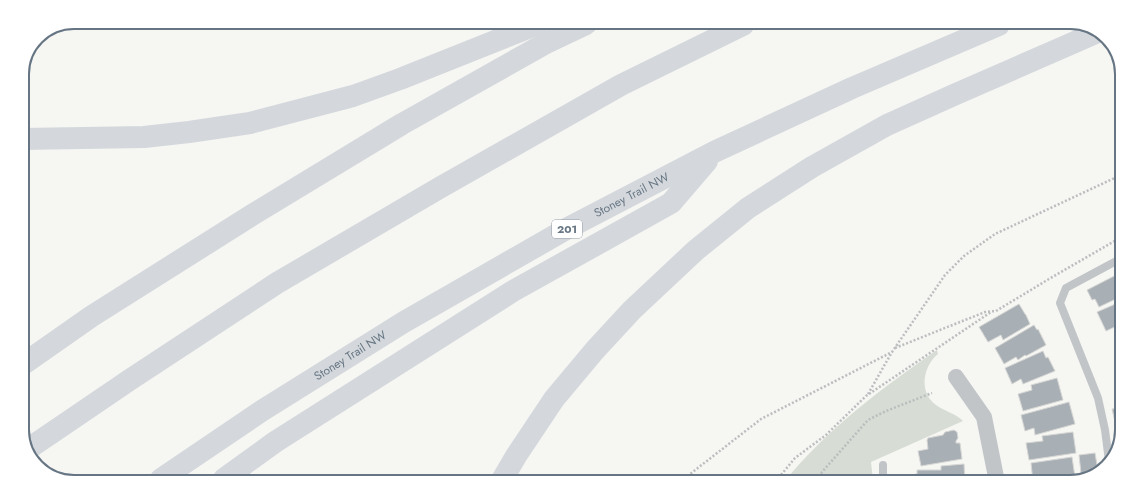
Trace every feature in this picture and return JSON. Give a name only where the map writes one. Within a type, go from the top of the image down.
[{"type":"highway","points":[[29,139],[144,137],[250,123],[353,96],[525,29]]},
{"type":"highway","points":[[29,360],[98,312],[252,215],[388,132],[548,42],[575,29]]},
{"type":"highway","points":[[32,446],[138,374],[277,283],[441,187],[621,85],[733,29]]},
{"type":"highway","name":"Stoney Trail NW","points":[[167,475],[263,410],[404,322],[568,228],[714,152],[852,88],[992,29]]},
{"type":"highway","points":[[505,475],[554,399],[595,350],[632,310],[696,250],[748,208],[812,167],[887,126],[1092,35]]},
{"type":"highway","points":[[29,131],[75,137]]},
{"type":"highway","points":[[230,475],[275,442],[513,291],[671,203],[714,152]]},
{"type":"street","points":[[956,377],[984,417],[996,475]]},
{"type":"lane","points":[[1108,454],[1105,430],[1098,398],[1060,303],[1066,288],[1115,262]]},
{"type":"lane","points":[[883,465],[883,475]]},
{"type":"path","points":[[781,475],[795,458],[826,435],[872,389],[892,352],[944,275],[964,256],[994,234],[1115,178]]},
{"type":"path","points":[[895,348],[986,312],[996,311],[1049,278],[1115,241]]},
{"type":"path","points":[[866,396],[991,312]]},
{"type":"path","points":[[687,475],[761,419],[892,352]]},
{"type":"path","points":[[821,475],[868,420],[886,411],[932,393]]},
{"type":"shaded area","points":[[937,350],[938,354],[928,366],[925,388],[932,402],[963,421],[871,462],[872,475],[790,475],[818,444],[856,410]]},
{"type":"building","points":[[1115,276],[1115,299],[1099,307],[1095,299],[1092,300],[1087,290]]},
{"type":"building","points":[[1019,304],[1030,324],[1003,340],[1001,335],[988,342],[979,327]]},
{"type":"building","points":[[1115,304],[1115,327],[1106,331],[1097,312]]},
{"type":"building","points":[[1034,325],[1037,330],[1038,329],[1046,345],[1018,360],[1016,357],[1004,364],[995,348]]},
{"type":"building","points":[[1043,351],[1046,358],[1048,357],[1055,371],[1023,384],[1021,379],[1012,384],[1005,368]]},
{"type":"building","points":[[1057,378],[1063,400],[1023,411],[1018,394],[1032,390],[1031,385]]},
{"type":"building","points":[[1069,402],[1075,424],[1035,435],[1034,428],[1025,431],[1021,415]]},
{"type":"building","points":[[1112,409],[1115,409],[1115,422]]},
{"type":"building","points":[[954,430],[957,432],[958,438],[956,443],[960,443],[962,459],[921,466],[918,451],[928,449],[928,438],[943,435],[945,432]]},
{"type":"building","points":[[1073,432],[1076,453],[1029,460],[1026,443],[1043,441],[1042,436]]},
{"type":"building","points":[[1095,453],[1097,466],[1086,472],[1081,473],[1079,455]]},
{"type":"building","points":[[1072,457],[1075,475],[1032,475],[1031,463]]},
{"type":"building","points":[[964,464],[965,475],[915,475],[917,474],[917,470],[941,470],[941,466]]}]
